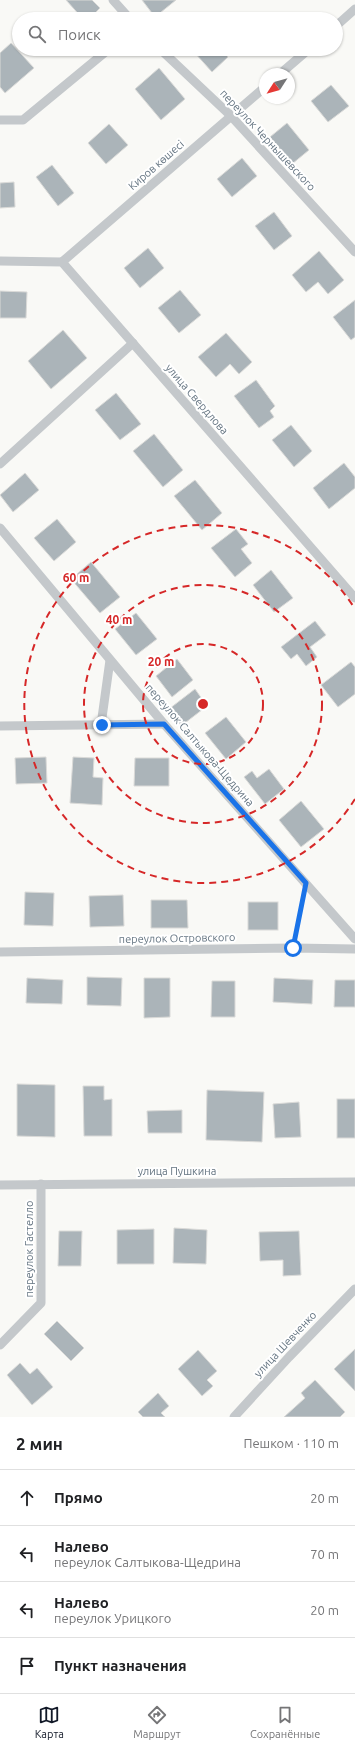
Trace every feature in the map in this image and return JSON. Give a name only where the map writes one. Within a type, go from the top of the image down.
[{"type":"lane","points":[[113,0],[124,12]]},
{"type":"lane","points":[[343,20],[355,10]]},
{"type":"lane","points":[[0,120],[23,120],[101,56]]},
{"type":"lane","name":"переулок Чернышевского","points":[[167,56],[231,116],[355,252]]},
{"type":"lane","points":[[287,68],[301,56]]},
{"type":"lane","name":"Киров көшесі","points":[[62,262],[259,92]]},
{"type":"lane","points":[[0,261],[62,262]]},
{"type":"lane","name":"улица Свердлова","points":[[62,262],[355,598]]},
{"type":"lane","points":[[0,464],[133,342]]},
{"type":"lane","name":"переулок Салтыкова-Щедрина","points":[[0,528],[164,724],[355,939]]},
{"type":"lane","points":[[102,725],[110,660]]},
{"type":"lane","points":[[0,726],[164,724]]},
{"type":"lane","name":"переулок Островского","points":[[0,952],[293,948],[355,950]]},
{"type":"lane","name":"улица Пушкина","points":[[0,1185],[355,1182]]},
{"type":"lane","name":"переулок Гастелло","points":[[0,1345],[41,1303],[41,1184]]},
{"type":"lane","name":"улица Шевченко","points":[[234,1417],[289,1357],[355,1289]]},
{"type":"path","points":[[293,948],[306,883]]},
{"type":"building","points":[[66,0],[92,0],[100,8],[96,12],[77,12]]},
{"type":"building","points":[[142,0],[176,0],[161,12],[151,12]]},
{"type":"building","points":[[11,43],[12,56],[23,56],[34,68],[5,93],[0,87],[0,53]]},
{"type":"building","points":[[198,56],[228,57],[212,72]]},
{"type":"building","points":[[159,68],[185,99],[161,120],[135,89]]},
{"type":"building","points":[[331,85],[349,106],[328,122],[311,101]]},
{"type":"building","points":[[287,123],[309,150],[292,164],[270,137]]},
{"type":"building","points":[[109,124],[128,145],[106,164],[88,143]]},
{"type":"building","points":[[242,158],[257,176],[232,197],[217,179]]},
{"type":"building","points":[[52,165],[74,193],[58,206],[36,177]]},
{"type":"building","points":[[14,182],[15,207],[0,208],[0,183]]},
{"type":"building","points":[[274,212],[292,236],[274,250],[255,226]]},
{"type":"building","points":[[148,248],[164,268],[140,288],[124,268]]},
{"type":"building","points":[[319,251],[344,280],[328,294],[318,282],[306,292],[292,275]]},
{"type":"building","points":[[180,290],[201,315],[179,333],[158,308]]},
{"type":"building","points":[[0,291],[27,292],[26,318],[0,318]]},
{"type":"building","points":[[355,300],[355,337],[351,340],[333,317]]},
{"type":"building","points":[[63,330],[87,358],[51,389],[28,361]]},
{"type":"building","points":[[226,333],[252,362],[239,374],[230,364],[216,377],[198,357]]},
{"type":"building","points":[[256,380],[275,406],[270,411],[274,417],[259,428],[234,396]]},
{"type":"building","points":[[116,393],[141,424],[120,440],[95,410]]},
{"type":"building","points":[[291,425],[312,451],[294,467],[272,440]]},
{"type":"building","points":[[154,434],[183,470],[163,487],[133,451]]},
{"type":"building","points":[[344,463],[355,477],[355,488],[329,509],[313,488]]},
{"type":"building","points":[[25,473],[39,490],[13,512],[0,495]]},
{"type":"building","points":[[195,480],[222,513],[202,530],[174,496]]},
{"type":"building","points":[[57,519],[76,542],[54,561],[34,538]]},
{"type":"building","points":[[236,529],[248,544],[241,549],[252,563],[235,577],[211,548]]},
{"type":"building","points":[[91,562],[120,597],[100,613],[71,579]]},
{"type":"building","points":[[271,570],[293,598],[274,612],[253,585]]},
{"type":"building","points":[[136,613],[157,639],[136,655],[115,629]]},
{"type":"building","points":[[315,621],[326,635],[310,647],[317,657],[306,666],[297,654],[291,659],[281,647]]},
{"type":"building","points":[[177,659],[193,680],[172,697],[156,676]]},
{"type":"building","points":[[351,662],[355,667],[355,694],[338,707],[321,685]]},
{"type":"building","points":[[195,689],[207,706],[181,726],[169,709]]},
{"type":"building","points":[[226,717],[246,742],[226,759],[205,733]]},
{"type":"building","points":[[46,757],[47,783],[16,784],[15,758]]},
{"type":"building","points":[[73,757],[94,758],[93,777],[103,778],[102,805],[70,803]]},
{"type":"building","points":[[135,758],[169,758],[169,786],[134,786]]},
{"type":"building","points":[[269,769],[284,789],[265,804],[244,777],[252,771],[257,778]]},
{"type":"building","points":[[301,801],[324,829],[301,847],[279,820]]},
{"type":"building","points":[[25,892],[54,893],[53,926],[24,925]]},
{"type":"building","points":[[123,895],[124,926],[90,927],[89,896]]},
{"type":"building","points":[[151,900],[187,900],[188,928],[151,928]]},
{"type":"building","points":[[248,902],[278,902],[278,930],[248,930]]},
{"type":"building","points":[[87,977],[122,978],[121,1006],[87,1005]]},
{"type":"building","points":[[27,978],[63,980],[62,1004],[26,1003]]},
{"type":"building","points":[[144,978],[170,978],[170,1017],[144,1018]]},
{"type":"building","points":[[274,978],[313,980],[312,1004],[273,1002]]},
{"type":"building","points":[[335,980],[355,980],[355,1007],[334,1007]]},
{"type":"building","points":[[212,981],[235,981],[235,1017],[211,1017]]},
{"type":"building","points":[[17,1084],[55,1085],[55,1137],[17,1136]]},
{"type":"building","points":[[83,1086],[104,1086],[104,1100],[112,1099],[112,1136],[84,1136]]},
{"type":"building","points":[[207,1090],[264,1092],[262,1142],[206,1140]]},
{"type":"building","points":[[337,1099],[355,1099],[355,1138],[337,1138]]},
{"type":"building","points":[[299,1102],[301,1137],[275,1138],[273,1104]]},
{"type":"building","points":[[182,1110],[182,1133],[148,1133],[147,1111]]},
{"type":"building","points":[[174,1228],[207,1230],[206,1264],[173,1263]]},
{"type":"building","points":[[154,1229],[154,1264],[117,1264],[117,1230]]},
{"type":"building","points":[[59,1231],[82,1231],[81,1266],[58,1266]]},
{"type":"building","points":[[299,1231],[301,1275],[283,1276],[283,1260],[260,1261],[259,1232]]},
{"type":"building","points":[[57,1321],[84,1348],[71,1361],[44,1334]]},
{"type":"building","points":[[355,1349],[355,1391],[334,1369]]},
{"type":"building","points":[[198,1350],[217,1371],[207,1380],[213,1386],[202,1396],[178,1369]]},
{"type":"building","points":[[20,1363],[30,1374],[37,1368],[53,1387],[32,1405],[7,1375]]},
{"type":"building","points":[[315,1380],[345,1412],[340,1417],[284,1417],[305,1398],[301,1393]]},
{"type":"building","points":[[158,1393],[169,1406],[161,1413],[165,1417],[143,1417],[138,1412]]},
{"type":"route","points":[[102,725],[164,724],[306,883],[293,948]]}]
